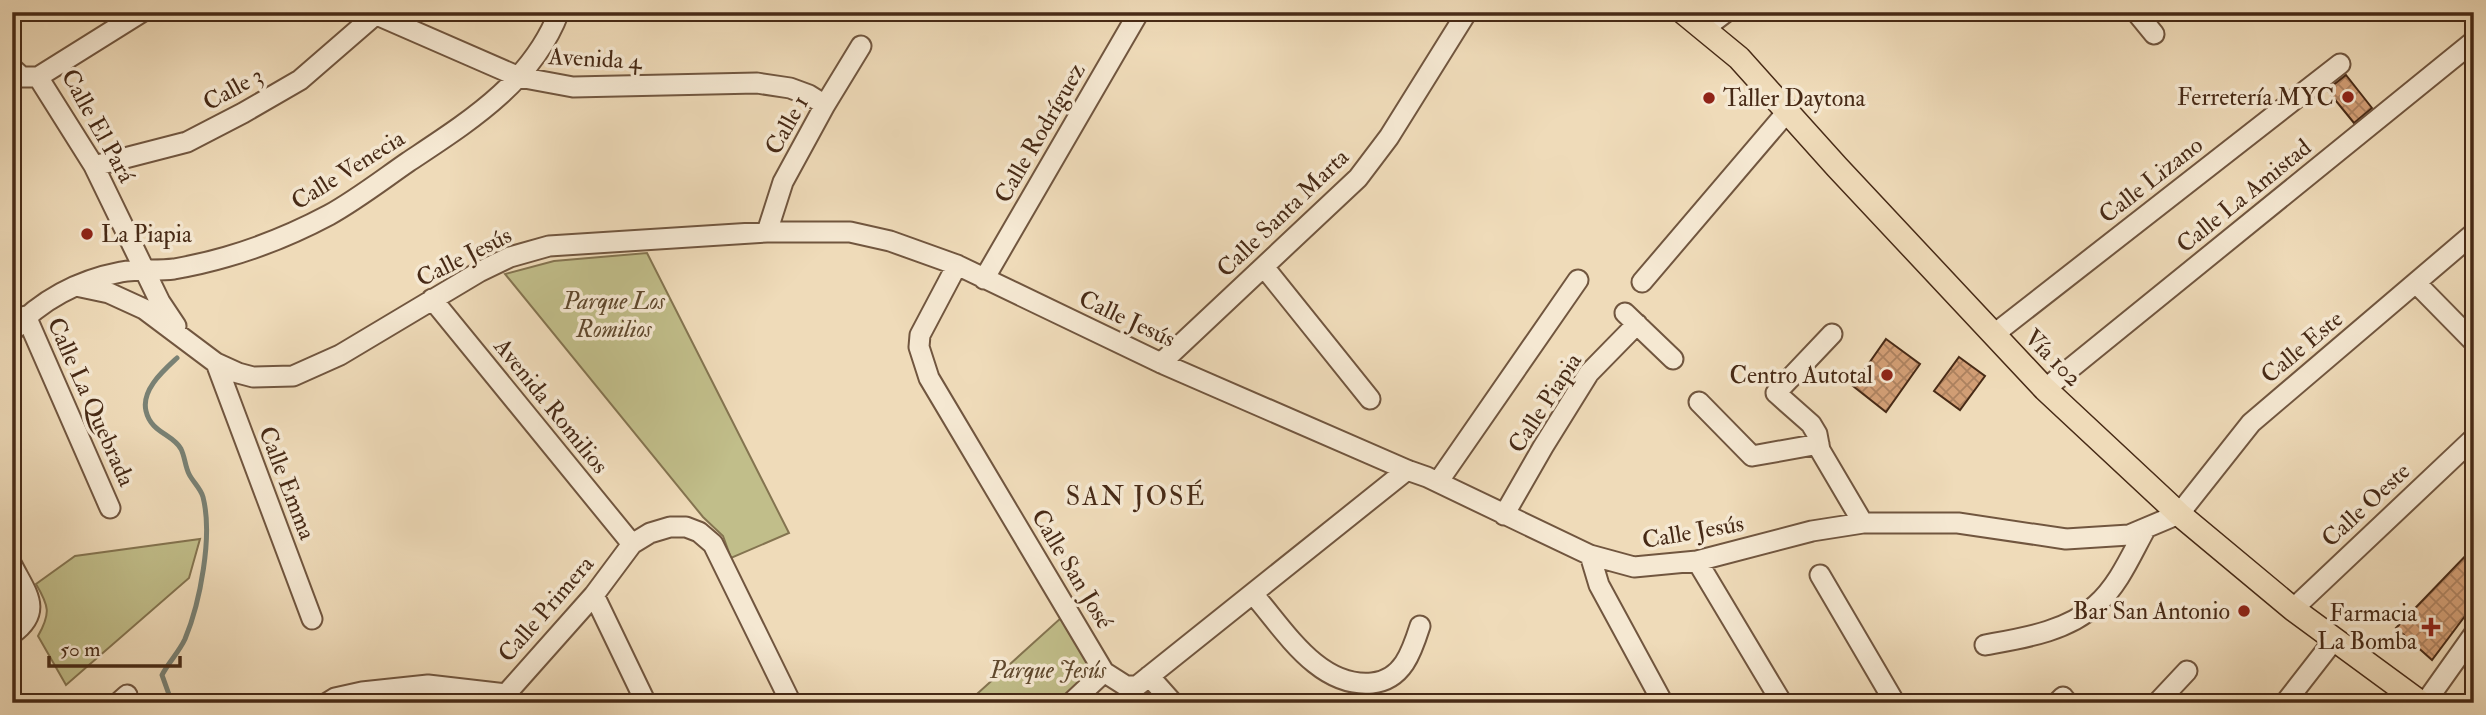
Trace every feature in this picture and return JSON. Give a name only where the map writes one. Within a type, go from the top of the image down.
[{"type":"main road","name":"Vía 102","points":[[1683,12],[1739,58],[2045,389],[2179,514],[2292,609],[2423,703]]},
{"type":"street","name":"Calle El Pará","points":[[142,12],[38,77],[94,166],[145,270]]},
{"type":"street","name":"Calle Venecia","points":[[145,270],[174,269],[226,257],[330,215],[493,104],[519,77],[550,36],[559,12]]},
{"type":"street","name":"Calle Rodríguez","points":[[984,279],[1139,12]]},
{"type":"street","name":"Calle Santa Marta","points":[[1161,363],[1358,178],[1390,137],[1467,12]]},
{"type":"street","points":[[1705,28],[1726,12]]},
{"type":"street","points":[[2136,12],[2154,34]]},
{"type":"street","name":"Avenida 4","points":[[373,14],[519,77],[573,87],[757,83],[790,88],[825,105]]},
{"type":"street","name":"Calle 3","points":[[94,166],[187,142],[243,113],[300,80],[373,14]]},
{"type":"street","name":"Calle La Amistad","points":[[2045,389],[2474,41]]},
{"type":"street","name":"Calle 1","points":[[767,232],[783,182],[860,46]]},
{"type":"street","name":"Calle Lizano","points":[[1993,335],[2340,64]]},
{"type":"street","points":[[12,68],[22,77],[38,77]]},
{"type":"street","points":[[1642,282],[1787,111]]},
{"type":"street","name":"Calle Jesús","points":[[76,286],[110,293],[144,309],[216,363],[253,377],[292,376],[341,355],[432,299],[510,257],[549,246],[767,232],[850,232],[890,241],[957,265],[1161,363],[1438,482],[1590,555],[1634,567],[1697,561],[1812,531],[1863,523],[1958,523],[2066,539],[2129,535],[2179,514]]},
{"type":"street","name":"Calle Este","points":[[2179,514],[2250,423],[2474,233]]},
{"type":"street","name":"Calle San José","points":[[957,265],[920,335],[919,347],[929,379],[1104,672]]},
{"type":"street","points":[[1264,267],[1370,399]]},
{"type":"street","points":[[12,332],[26,316],[48,300],[76,286],[101,276],[145,270],[160,302],[185,340]]},
{"type":"street","points":[[1438,482],[1578,280]]},
{"type":"street","points":[[2416,283],[2474,342]]},
{"type":"street","name":"Avenida Romilios","points":[[432,299],[632,544]]},
{"type":"street","name":"Calle La Quebrada","points":[[26,316],[110,508]]},
{"type":"street","name":"Calle Piapia","points":[[1504,515],[1589,373],[1631,319],[1673,359]]},
{"type":"street","points":[[1832,334],[1776,393],[1811,424],[1817,434],[1820,450],[1863,523]]},
{"type":"street","name":"Calle Emma","points":[[216,363],[312,620]]},
{"type":"street","points":[[1699,402],[1752,456],[1819,444]]},
{"type":"street","name":"Calle Oeste","points":[[2292,609],[2474,438]]},
{"type":"street","points":[[1142,688],[1407,470]]},
{"type":"street","points":[[632,544],[650,533],[678,527],[699,532],[713,544],[791,703]]},
{"type":"street","points":[[1985,645],[2040,634],[2077,620],[2098,604],[2121,574],[2146,528]]},
{"type":"street","name":"Calle Primera","points":[[327,703],[335,698],[362,692],[428,685],[507,699],[594,595],[632,544]]},
{"type":"street","points":[[1590,555],[1599,585],[1663,703]]},
{"type":"street","points":[[1697,561],[1782,703]]},
{"type":"street","points":[[12,565],[31,603],[31,612],[26,623],[12,634]]},
{"type":"street","points":[[1820,575],[1895,703]]},
{"type":"street","points":[[1253,594],[1307,656],[1324,671],[1343,681],[1371,683],[1393,676],[1404,666],[1414,647],[1420,626]]},
{"type":"street","points":[[594,595],[646,703]]},
{"type":"street","points":[[2423,703],[2474,634]]},
{"type":"street","points":[[2285,703],[2334,640]]},
{"type":"street","points":[[2157,703],[2187,671]]},
{"type":"street","points":[[1071,703],[1104,672],[1126,686],[1142,688],[1173,703]]},
{"type":"street","points":[[2057,703],[2063,697],[2068,703]]},
{"type":"green space","name":"Parque Los Romilios","points":[[647,253],[789,533],[731,558],[723,536],[703,517],[505,274],[554,261]]},
{"type":"green space","points":[[200,539],[189,578],[66,685],[38,636],[47,610],[36,584],[75,556]]},
{"type":"green space","name":"Parque Jesús","points":[[1062,617],[1092,669],[1059,703],[967,703]]},
{"type":"building","name":"Ferretería MYC","points":[[2346,75],[2372,108],[2354,123],[2327,90]]},
{"type":"building","name":"Centro Autotal","points":[[1886,339],[1920,364],[1886,412],[1853,386]]},
{"type":"building","points":[[1959,357],[1985,376],[1960,410],[1934,391]]},
{"type":"building","points":[[2474,547],[2474,604],[2432,660],[2396,628]]},
{"type":"waterway","points":[[172,703],[162,675],[183,644],[190,624],[200,589],[207,531],[203,497],[189,474],[181,449],[152,424],[146,411],[145,403],[150,388],[177,358]]},
{"type":"place","name":"Ferretería MYC","points":[[2348,97]]},
{"type":"place","name":"Taller Daytona","points":[[1709,98]]},
{"type":"place","name":"La Piapia","points":[[87,234]]},
{"type":"place","name":"Centro Autotal","points":[[1887,375]]},
{"type":"place","name":"Bar San Antonio","points":[[2244,611]]},
{"type":"place","name":"Farmacia La Bomba","points":[[2431,627]]},
{"type":"district","name":"SAN JOSÉ","points":[[1136,497]]}]
